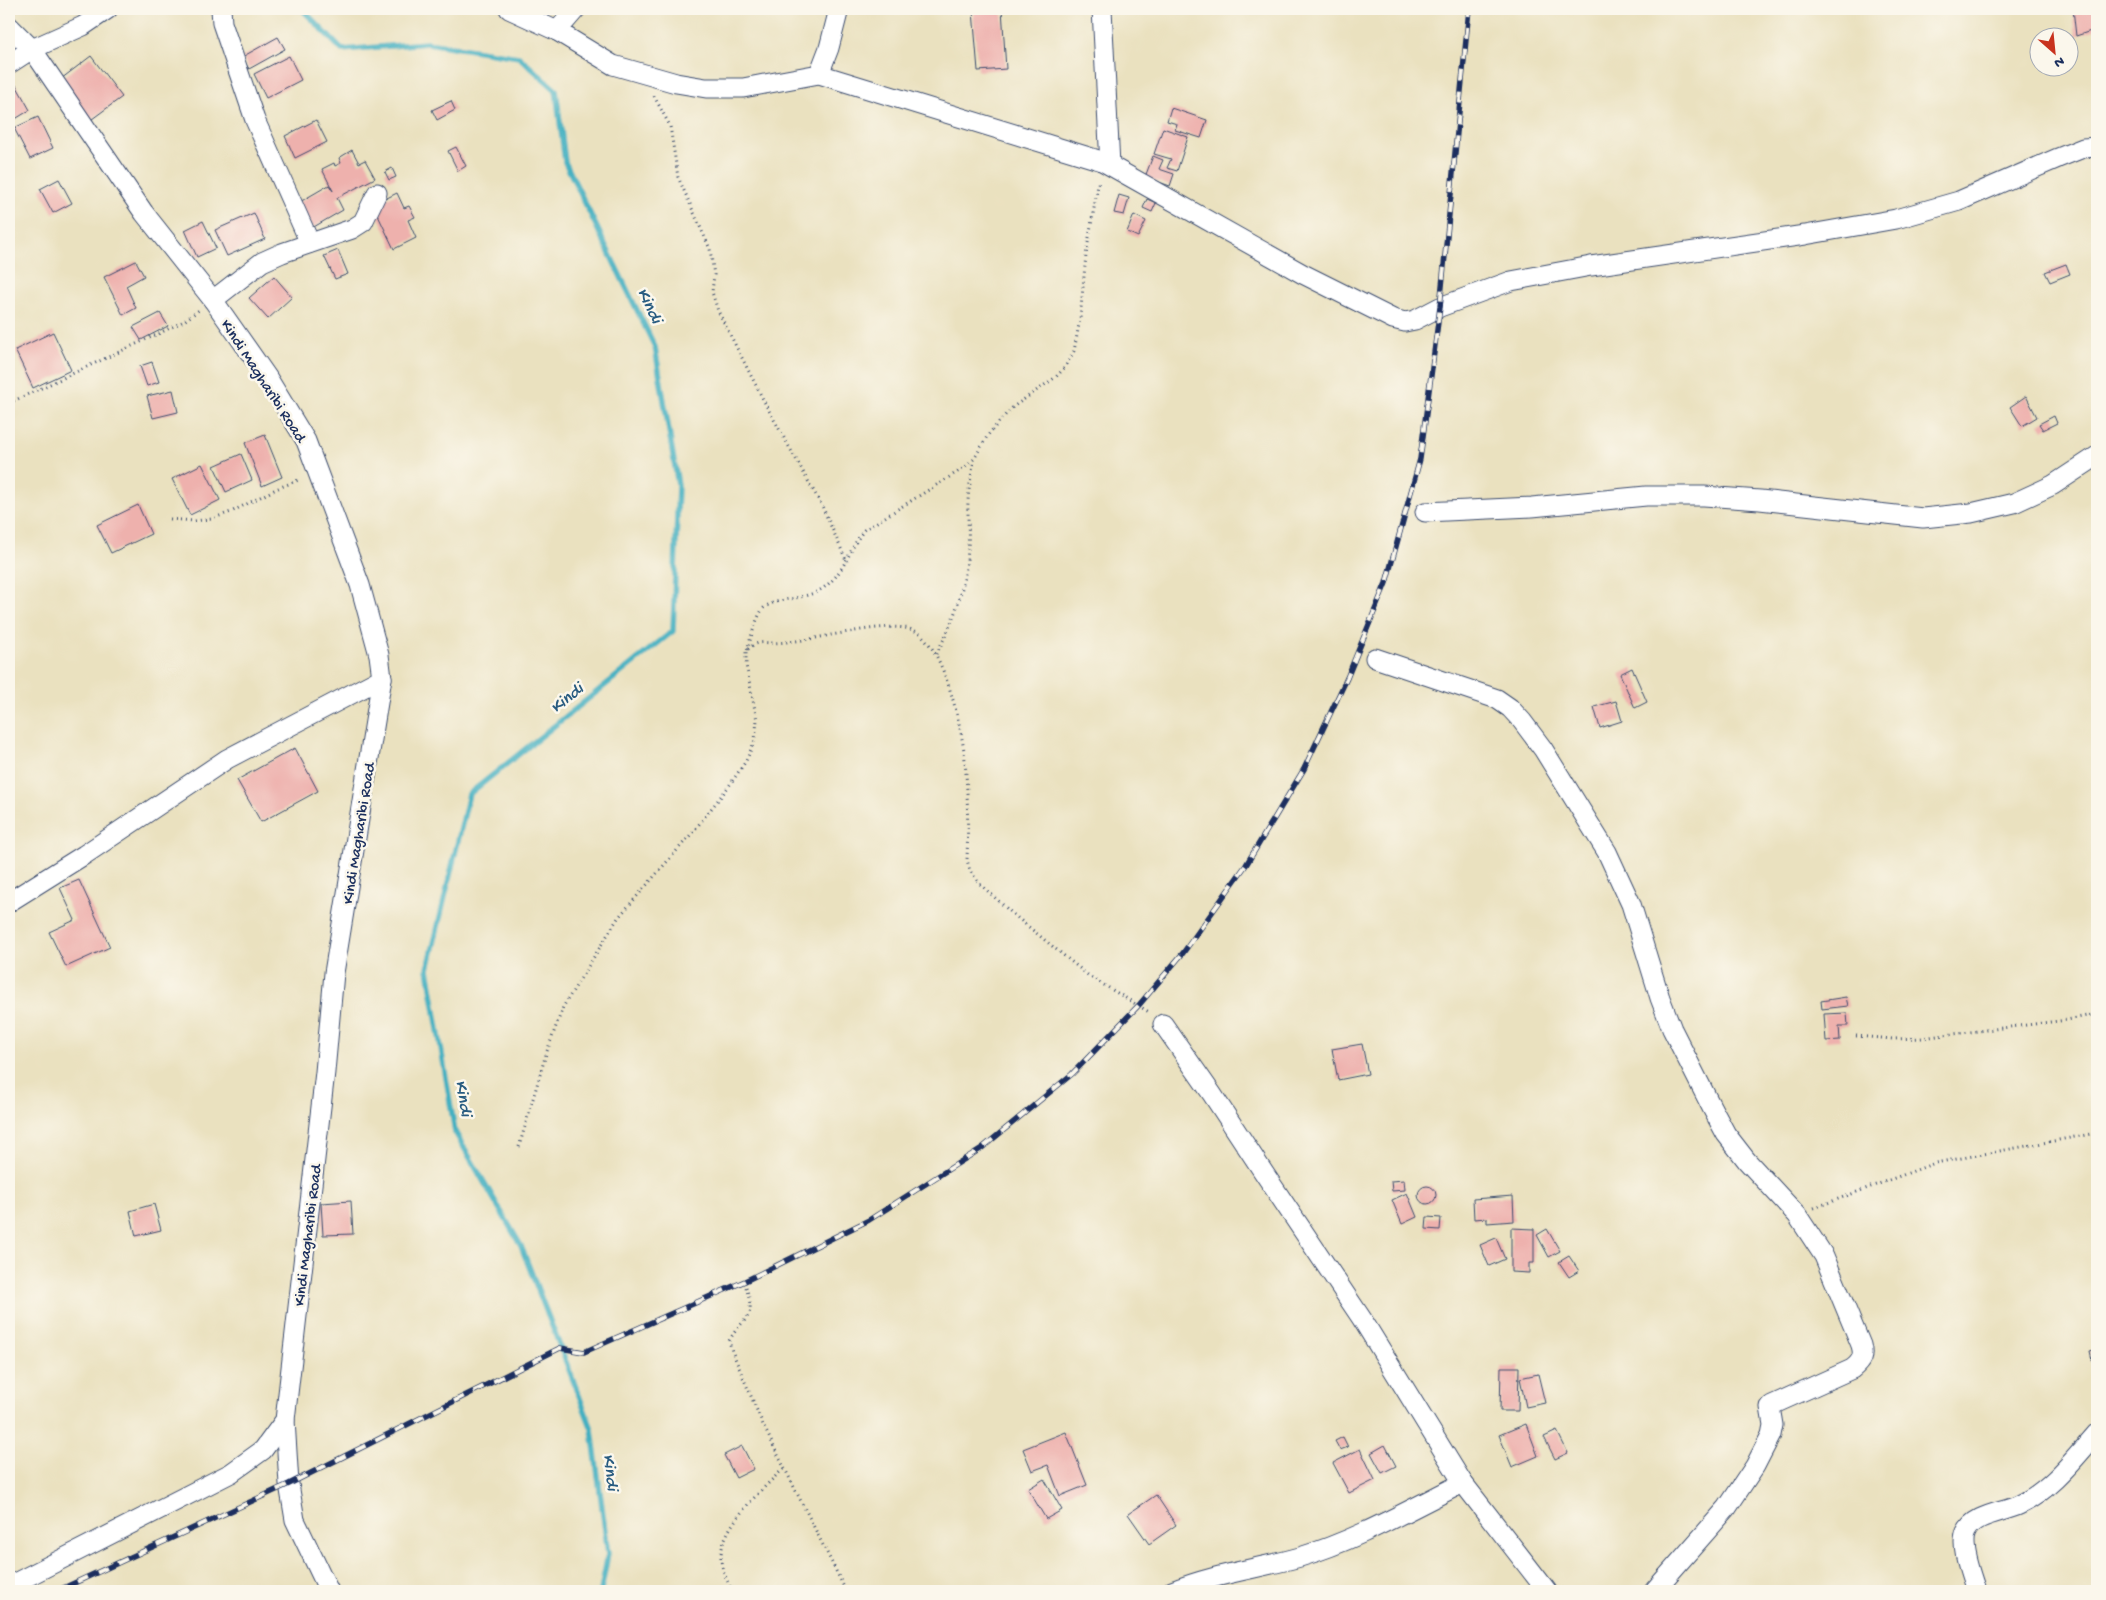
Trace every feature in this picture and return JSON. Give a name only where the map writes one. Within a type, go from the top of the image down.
[{"type":"street","points":[[9,64],[32,49],[83,26],[108,9]]},
{"type":"street","points":[[221,9],[222,23],[255,120],[310,243]]},
{"type":"street","points":[[508,9],[558,31],[613,66],[641,74],[706,88],[743,88],[819,74],[1106,163],[1303,274],[1393,319],[1405,322],[1415,320],[1440,307],[1511,281],[1590,266],[1805,235],[1896,219],[1959,201],[2083,148],[2097,147]]},
{"type":"street","points":[[558,31],[576,9]]},
{"type":"street","points":[[819,74],[829,48],[839,9]]},
{"type":"street","points":[[1102,9],[1106,163]]},
{"type":"street","name":"Kindi Magharibi Road","points":[[9,26],[32,49],[144,213],[213,300],[266,376],[306,441],[360,585],[379,655],[382,678],[334,972],[325,1072],[285,1420],[263,1450],[231,1472],[9,1586]]},
{"type":"street","points":[[213,300],[262,262],[282,253],[352,229],[363,222],[377,194]]},
{"type":"street","points":[[1425,512],[1532,507],[1646,496],[1704,496],[1760,500],[1923,518],[1971,513],[2014,503],[2052,485],[2097,456]]},
{"type":"street","points":[[1375,658],[1497,699],[1510,708],[1522,721],[1543,749],[1607,852],[1631,904],[1660,998],[1672,1029],[1712,1108],[1726,1134],[1746,1161],[1797,1215],[1824,1256],[1861,1345],[1863,1355],[1860,1362],[1852,1368],[1772,1405],[1770,1408],[1773,1425],[1771,1435],[1755,1466],[1727,1508],[1654,1591]]},
{"type":"street","points":[[9,902],[84,855],[227,759],[382,678]]},
{"type":"street","points":[[1163,1024],[1362,1319],[1463,1482],[1547,1591]]},
{"type":"street","points":[[285,1420],[289,1484],[295,1520],[328,1591]]},
{"type":"street","points":[[1976,1591],[1964,1546],[1965,1534],[1970,1524],[2019,1505],[2038,1494],[2054,1481],[2097,1433]]},
{"type":"street","points":[[1172,1591],[1197,1581],[1300,1557],[1331,1546],[1463,1482]]},
{"type":"path","points":[[641,74],[670,126],[678,177],[710,249],[714,276],[712,292],[718,311],[767,407],[822,506],[847,562]]},
{"type":"path","points":[[936,654],[946,636],[955,612],[964,579],[968,551],[968,489],[974,459],[988,435],[999,422],[1013,407],[1056,377],[1065,367],[1074,351],[1080,319],[1086,255],[1106,163]]},
{"type":"path","points":[[9,403],[160,334],[184,321],[213,300]]},
{"type":"path","points":[[519,1147],[546,1054],[563,1007],[618,918],[693,832],[746,761],[755,740],[757,720],[746,665],[746,650],[761,612],[767,605],[817,593],[838,575],[847,562],[856,540],[864,530],[954,474],[974,459]]},
{"type":"path","points":[[170,519],[194,521],[211,519],[231,512],[276,489],[318,472]]},
{"type":"path","points":[[746,650],[760,642],[782,642],[899,627],[916,631],[926,640],[936,654],[945,675],[956,711],[965,759],[967,860],[970,871],[980,884],[1014,915],[1088,976],[1139,1005],[1163,1024]]},
{"type":"path","points":[[1856,1036],[1893,1039],[1921,1038],[2067,1020],[2097,1014]]},
{"type":"path","points":[[1797,1215],[1935,1163],[2091,1134],[2097,1135]]},
{"type":"path","points":[[746,1287],[752,1309],[729,1341],[749,1395],[846,1591]]},
{"type":"path","points":[[732,1591],[721,1560],[725,1540],[741,1511],[784,1468]]},
{"type":"building","points":[[1002,9],[1006,69],[978,71],[973,11]]},
{"type":"building","points":[[2073,9],[2097,9],[2097,29],[2078,35],[2078,28],[2075,28]]},
{"type":"building","points":[[278,37],[285,49],[249,69],[242,57]]},
{"type":"building","points":[[91,56],[122,97],[88,122],[57,82]]},
{"type":"building","points":[[289,56],[301,80],[266,98],[254,74]]},
{"type":"building","points":[[16,85],[30,110],[12,121],[9,116],[9,89]]},
{"type":"building","points":[[451,101],[455,110],[437,120],[432,110]]},
{"type":"building","points":[[1171,108],[1207,120],[1201,138],[1175,130],[1177,124],[1167,121]]},
{"type":"building","points":[[38,117],[53,148],[30,159],[14,128]]},
{"type":"building","points":[[316,120],[327,142],[295,158],[285,136]]},
{"type":"building","points":[[1163,128],[1188,137],[1177,171],[1167,168],[1171,159],[1154,154]]},
{"type":"building","points":[[456,147],[466,166],[458,171],[448,151]]},
{"type":"building","points":[[352,150],[359,163],[365,160],[375,178],[337,198],[343,210],[312,228],[298,203],[329,185],[333,191],[322,169],[334,163],[335,166],[341,163],[339,158]]},
{"type":"building","points":[[1153,156],[1163,160],[1159,169],[1174,174],[1170,186],[1145,177]]},
{"type":"building","points":[[392,168],[396,177],[389,180],[385,172]]},
{"type":"building","points":[[59,179],[72,203],[53,213],[40,189]]},
{"type":"building","points":[[397,193],[404,208],[409,206],[415,217],[408,220],[416,238],[394,249],[373,205]]},
{"type":"building","points":[[1119,195],[1129,198],[1124,215],[1114,213]]},
{"type":"building","points":[[1147,199],[1156,203],[1152,212],[1143,208]]},
{"type":"building","points":[[254,213],[265,239],[227,256],[215,230]]},
{"type":"building","points":[[1134,215],[1146,221],[1138,237],[1127,232]]},
{"type":"building","points":[[203,221],[216,248],[197,257],[185,230]]},
{"type":"building","points":[[338,250],[348,274],[335,279],[324,256]]},
{"type":"building","points":[[136,261],[144,276],[126,286],[136,308],[123,315],[104,277]]},
{"type":"building","points":[[2066,264],[2070,274],[2050,282],[2045,272]]},
{"type":"building","points":[[274,276],[292,297],[268,319],[249,298]]},
{"type":"building","points":[[160,313],[168,326],[141,340],[133,327]]},
{"type":"building","points":[[53,332],[71,370],[33,388],[15,350]]},
{"type":"building","points":[[152,362],[159,382],[147,386],[140,366]]},
{"type":"building","points":[[173,390],[178,412],[153,418],[147,396]]},
{"type":"building","points":[[2026,396],[2037,417],[2022,426],[2010,407]]},
{"type":"building","points":[[2054,416],[2057,423],[2043,430],[2039,424]]},
{"type":"building","points":[[265,435],[282,477],[262,486],[245,443]]},
{"type":"building","points":[[241,454],[252,480],[226,492],[214,466]]},
{"type":"building","points":[[202,464],[220,500],[190,515],[172,479]]},
{"type":"building","points":[[138,505],[151,534],[111,553],[97,525]]},
{"type":"building","points":[[1632,668],[1647,702],[1635,708],[1620,674]]},
{"type":"building","points":[[1616,701],[1622,721],[1600,728],[1594,707]]},
{"type":"building","points":[[295,748],[318,791],[261,822],[237,780]]},
{"type":"building","points":[[79,880],[110,947],[66,967],[49,932],[75,920],[60,888]]},
{"type":"building","points":[[1846,997],[1848,1006],[1822,1009],[1821,1001]]},
{"type":"building","points":[[1847,1013],[1848,1026],[1839,1026],[1840,1040],[1826,1041],[1824,1014]]},
{"type":"building","points":[[1362,1044],[1368,1074],[1338,1080],[1332,1049]]},
{"type":"building","points":[[1404,1180],[1405,1190],[1392,1191],[1391,1181]]},
{"type":"building","points":[[1423,1186],[1431,1186],[1436,1191],[1434,1202],[1423,1204],[1418,1199],[1418,1191]]},
{"type":"building","points":[[1407,1193],[1417,1217],[1402,1224],[1392,1200]]},
{"type":"building","points":[[1513,1196],[1514,1221],[1487,1223],[1487,1218],[1474,1219],[1473,1199]]},
{"type":"building","points":[[351,1201],[353,1234],[323,1235],[321,1203]]},
{"type":"building","points":[[154,1204],[161,1230],[136,1236],[130,1211]]},
{"type":"building","points":[[1427,1217],[1441,1218],[1440,1230],[1426,1229]]},
{"type":"building","points":[[2095,1223],[2097,1223],[2097,1258],[2094,1258]]},
{"type":"building","points":[[1511,1228],[1534,1229],[1534,1263],[1529,1263],[1529,1273],[1511,1272]]},
{"type":"building","points":[[1547,1229],[1560,1251],[1549,1257],[1537,1235]]},
{"type":"building","points":[[1496,1238],[1505,1259],[1489,1266],[1480,1245]]},
{"type":"building","points":[[1569,1256],[1579,1271],[1569,1277],[1559,1262]]},
{"type":"building","points":[[2097,1349],[2097,1372],[2095,1373],[2090,1351]]},
{"type":"building","points":[[1501,1367],[1519,1367],[1518,1411],[1500,1411]]},
{"type":"building","points":[[1538,1374],[1545,1403],[1526,1407],[1520,1378]]},
{"type":"building","points":[[1526,1424],[1538,1456],[1512,1467],[1499,1435]]},
{"type":"building","points":[[1557,1431],[1568,1453],[1555,1459],[1544,1437]]},
{"type":"building","points":[[1066,1432],[1087,1485],[1060,1496],[1048,1465],[1032,1471],[1023,1449]]},
{"type":"building","points":[[1343,1437],[1348,1447],[1340,1450],[1335,1441]]},
{"type":"building","points":[[1385,1445],[1396,1466],[1382,1473],[1371,1453]]},
{"type":"building","points":[[742,1446],[754,1469],[736,1478],[724,1455]]},
{"type":"building","points":[[1360,1449],[1375,1480],[1349,1493],[1333,1463]]},
{"type":"building","points":[[1044,1479],[1062,1510],[1046,1519],[1028,1489]]},
{"type":"building","points":[[1156,1495],[1176,1525],[1149,1544],[1128,1514]]},
{"type":"waterway","name":"Kindi","points":[[302,9],[342,50],[427,43],[519,57],[556,90],[565,162],[655,347],[678,485],[673,631],[469,794],[428,969],[455,1132],[521,1246],[592,1429],[608,1554],[601,1591]]},
{"type":"railway","points":[[57,1591],[289,1484],[560,1348],[584,1352],[745,1281],[869,1220],[982,1148],[1072,1074],[1139,1005],[1183,953],[1246,865],[1304,769],[1347,678],[1386,583],[1420,459],[1440,307],[1469,9]]}]
